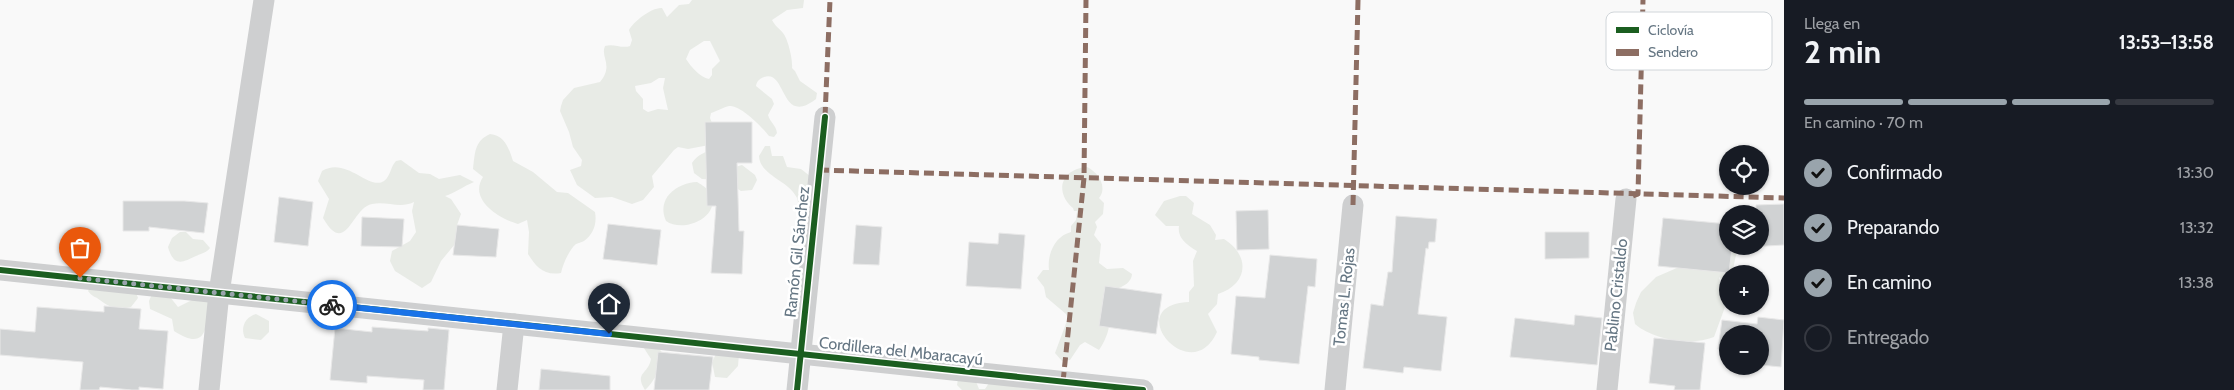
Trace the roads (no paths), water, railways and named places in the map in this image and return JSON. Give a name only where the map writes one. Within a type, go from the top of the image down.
[{"type":"street","points":[[210,390],[218,293],[264,0]]},
{"type":"street","name":"Ramón Gil Sánchez","points":[[798,390],[824,117]]},
{"type":"street","name":"Pablino Cristaldo","points":[[1607,390],[1626,199]]},
{"type":"street","name":"Tomas L. Rojas","points":[[1335,390],[1353,204]]},
{"type":"street","name":"Cordillera del Mbaracayú","points":[[0,270],[801,354],[1062,386],[1143,390]]},
{"type":"street","points":[[507,390],[514,324]]}]
